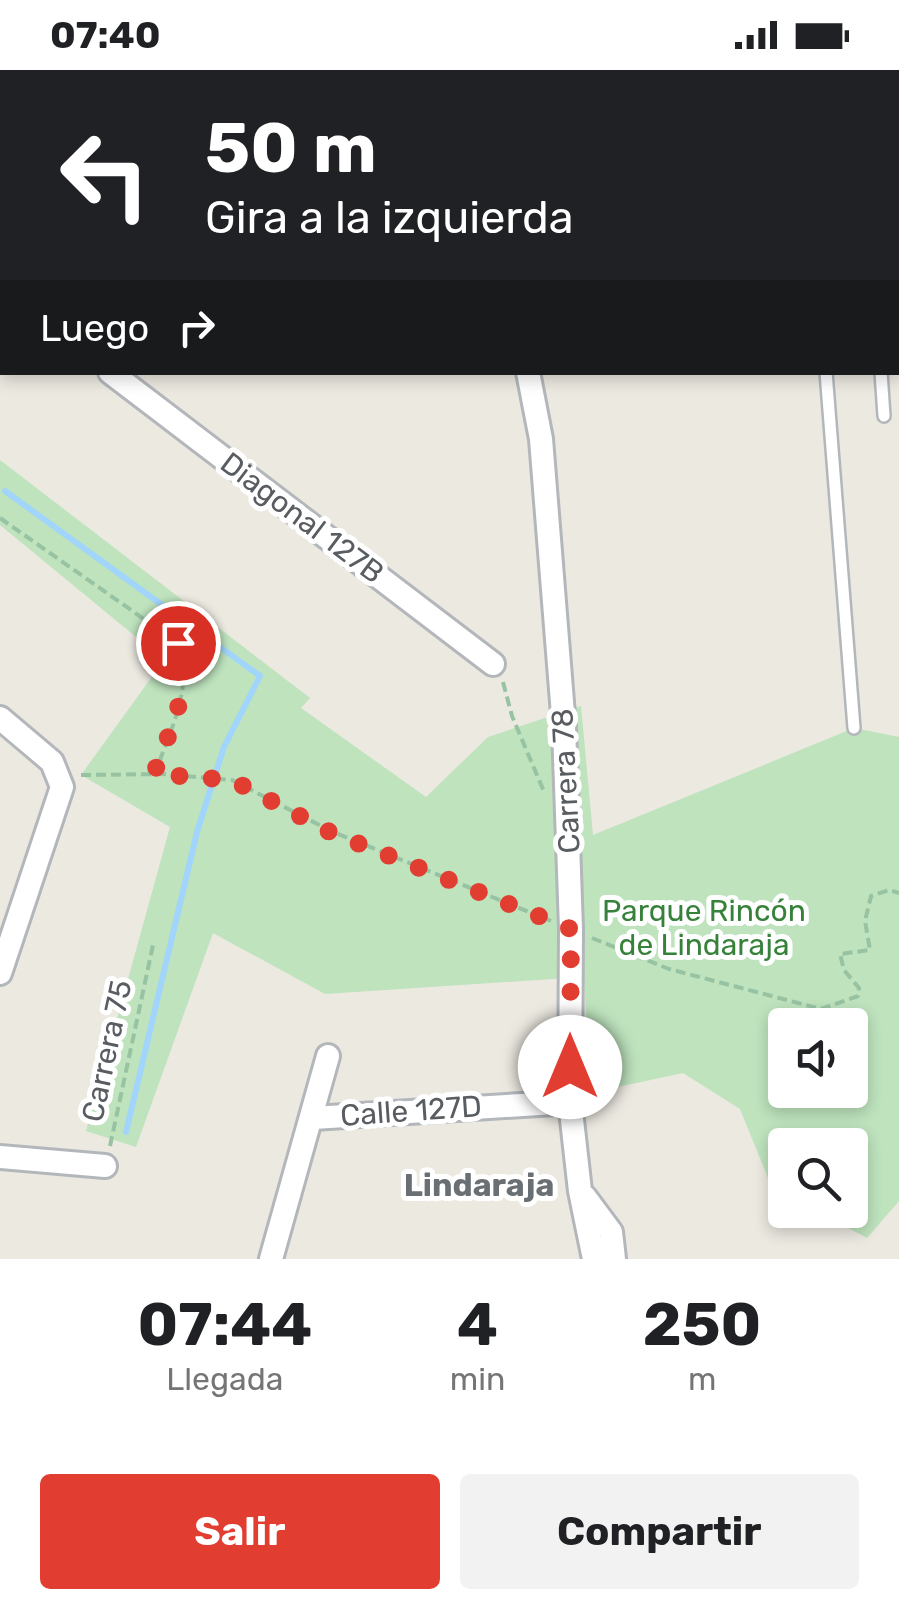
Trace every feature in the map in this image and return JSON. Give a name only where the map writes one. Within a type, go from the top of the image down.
[{"type":"street","name":"Diagonal 127B","points":[[114,375],[494,664]]},
{"type":"street","name":"Carrera 78","points":[[529,375],[542,438],[570,837],[570,1102],[580,1190],[594,1259]]},
{"type":"street","points":[[0,718],[52,762],[62,787],[0,973]]},
{"type":"street","points":[[271,1259],[328,1056]]},
{"type":"street","name":"Calle 127D","points":[[313,1118],[570,1102]]},
{"type":"street","points":[[0,1157],[105,1166]]},
{"type":"street","name":"Carrera 78","points":[[580,1190],[604,1219],[614,1259]]},
{"type":"lane","points":[[826,375],[854,728]]},
{"type":"lane","points":[[881,375],[884,416]]},
{"type":"path","points":[[0,518],[178,643],[185,661],[184,684],[154,774]]},
{"type":"path","points":[[494,664],[508,690],[512,716],[543,791],[570,837]]},
{"type":"path","points":[[60,776],[154,774],[232,780],[330,832],[669,969],[821,1009],[858,996],[859,988],[844,970],[840,954],[870,950],[865,921],[871,896],[890,890],[899,893]]},
{"type":"path","name":"Carrera 75","points":[[105,1166],[153,945]]},
{"type":"green space","name":"Parque Rincón de Lindaraja","points":[[0,460],[310,698],[301,708],[426,797],[488,737],[581,706],[593,835],[854,728],[899,737],[899,1201],[867,1238],[848,1228],[868,1228],[868,1128],[768,1128],[768,1178],[740,1109],[683,1073],[590,1093],[584,977],[325,994],[213,933],[136,1147],[86,1131],[170,827],[81,775],[164,660],[0,525]]},
{"type":"waterway","points":[[5,491],[260,676],[224,747],[197,832],[126,1132]]},
{"type":"district","name":"Lindaraja","points":[[479,1185]]},
{"type":"route","points":[[178,643],[185,661],[184,684],[154,774],[232,780],[330,832],[571,929],[570,1067]]}]
